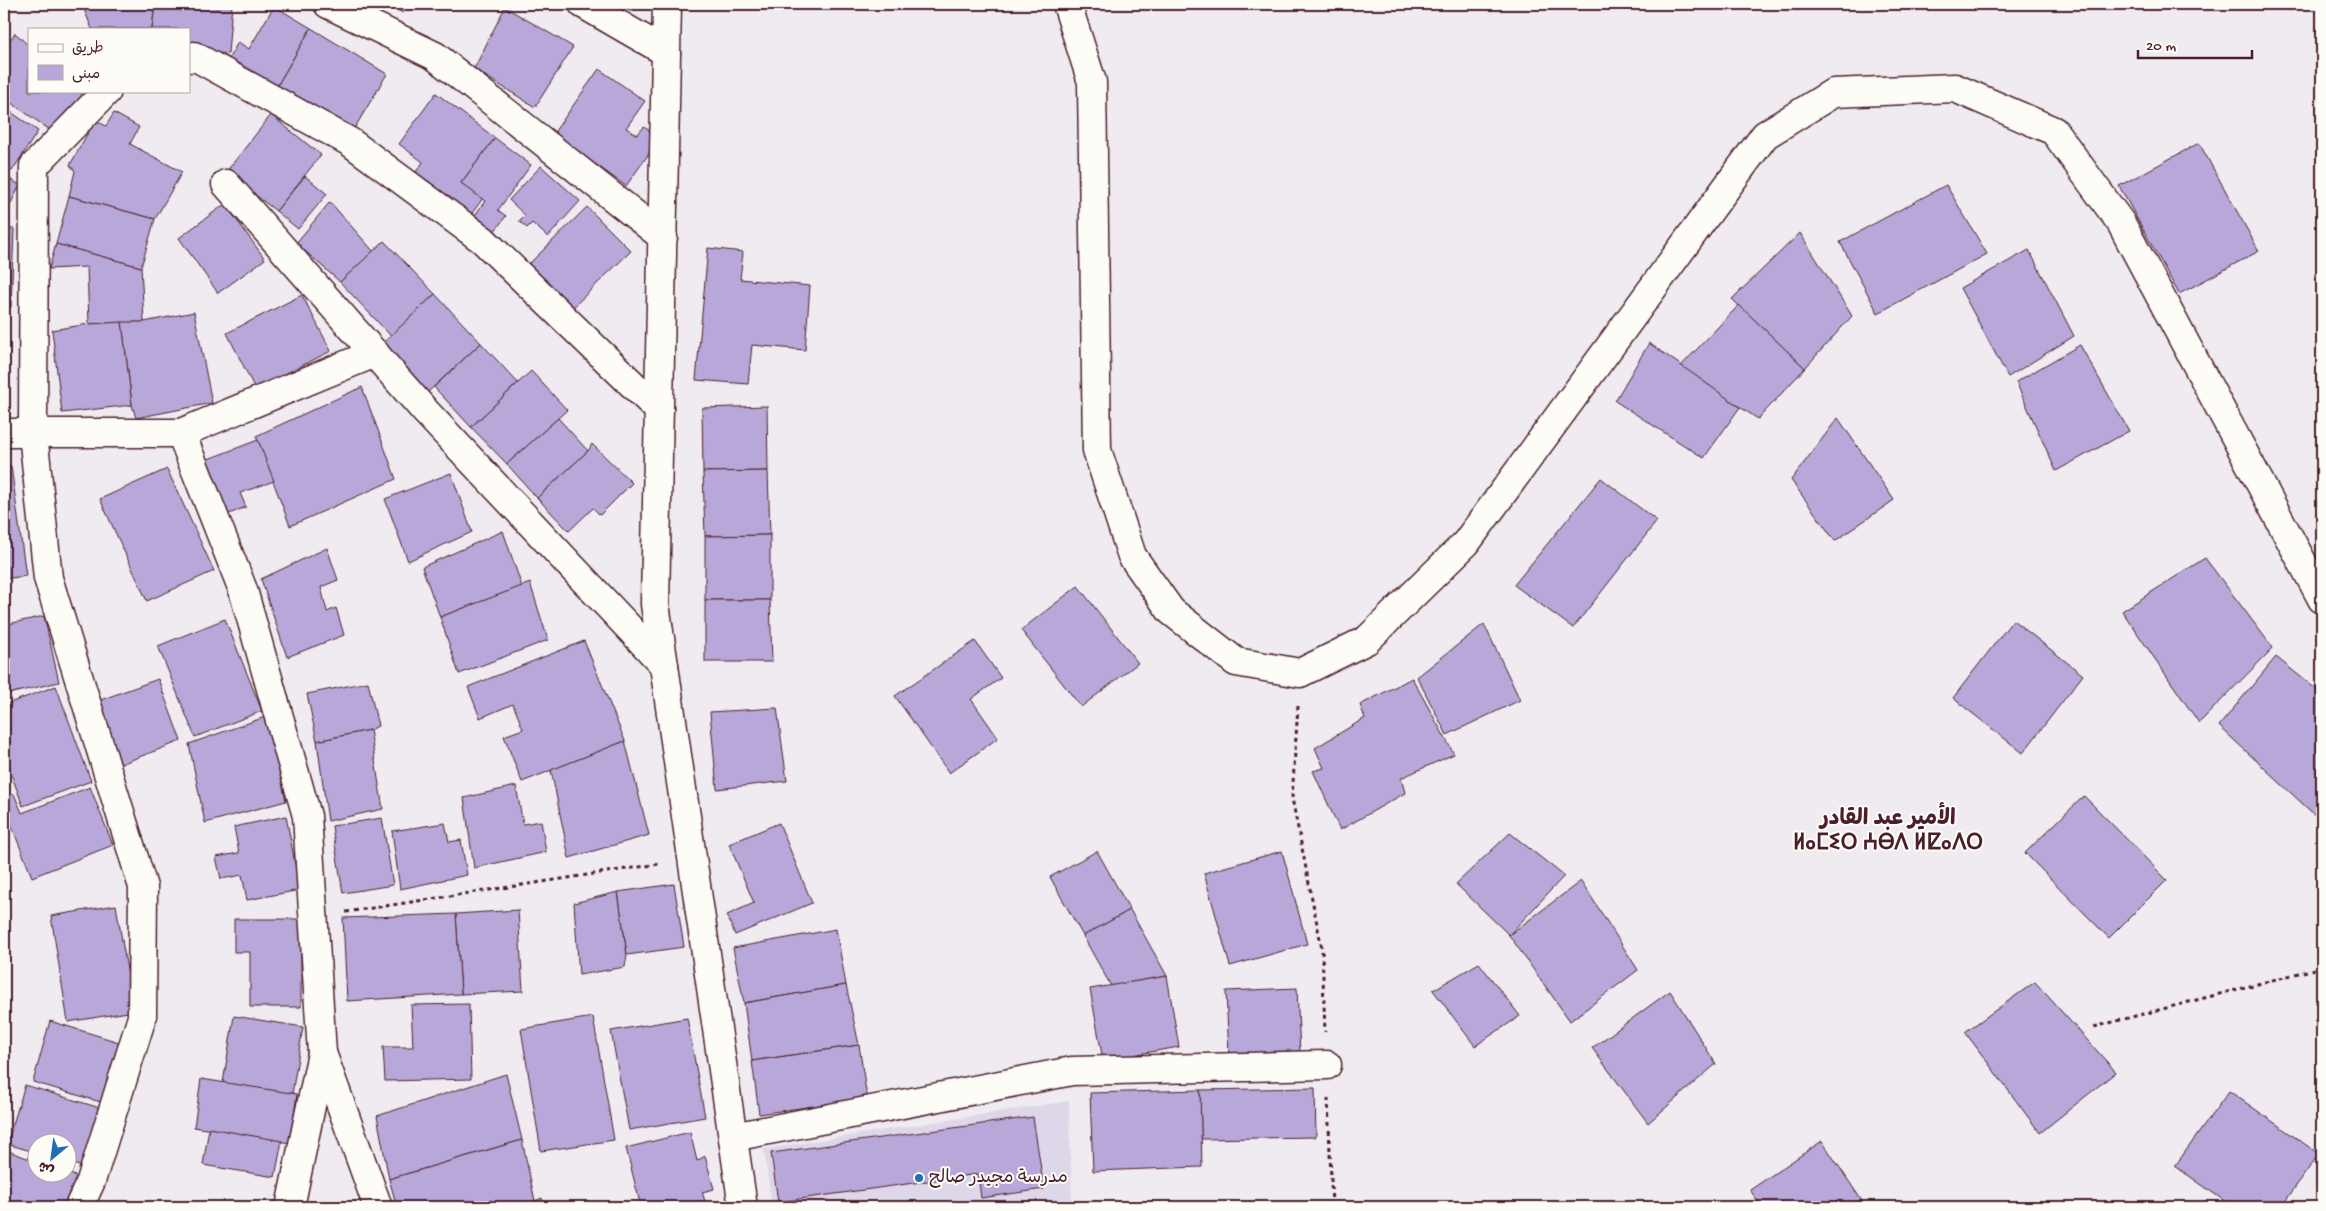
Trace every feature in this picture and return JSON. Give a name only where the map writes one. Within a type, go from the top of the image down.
[{"type":"street","points":[[328,4],[434,56],[663,237]]},
{"type":"street","points":[[583,4],[666,52]]},
{"type":"street","points":[[667,4],[655,604],[743,1207]]},
{"type":"street","points":[[1067,4],[1092,82],[1097,450],[1132,556],[1171,611],[1236,662],[1300,673],[1367,640],[1466,543],[1765,135],[1833,93],[1955,88],[2054,131],[2121,223],[2322,599]]},
{"type":"street","points":[[190,58],[194,56],[350,142],[483,240],[659,410]]},
{"type":"street","points":[[79,1207],[91,1181],[142,1017],[143,887],[48,578],[33,433],[34,166],[106,92]]},
{"type":"street","points":[[226,184],[426,412],[664,665]]},
{"type":"street","points":[[4,433],[181,433],[375,353]]},
{"type":"street","points":[[181,433],[243,590],[307,816],[322,1053],[290,1207]]},
{"type":"street","points":[[322,1053],[378,1207]]},
{"type":"street","points":[[733,1137],[1072,1071],[1327,1064]]},
{"type":"path","points":[[1300,673],[1292,798],[1322,949],[1332,1207]]},
{"type":"path","points":[[314,917],[692,859]]},
{"type":"path","points":[[2094,1027],[2322,967]]},
{"type":"shaded area","name":"مدرسة مجيدر صالح","points":[[1069,1101],[1072,1207],[772,1207],[764,1149]]},
{"type":"building","points":[[82,4],[155,4],[152,28],[92,28]]},
{"type":"building","points":[[155,4],[232,4],[228,54],[190,50],[190,28],[152,28]]},
{"type":"building","points":[[386,4],[408,4],[403,13]]},
{"type":"building","points":[[274,6],[311,28],[273,93],[225,65],[238,42],[249,49]]},
{"type":"building","points":[[505,7],[573,47],[535,107],[474,69]]},
{"type":"building","points":[[311,28],[387,74],[351,134],[276,88]]},
{"type":"building","points":[[15,33],[28,45],[28,92],[79,92],[83,96],[53,132],[4,98],[4,49]]},
{"type":"building","points":[[599,69],[645,101],[626,128],[637,135],[644,127],[660,138],[626,186],[553,134]]},
{"type":"building","points":[[436,93],[495,138],[461,183],[483,198],[470,216],[413,176],[423,162],[399,144]]},
{"type":"building","points":[[4,107],[38,131],[12,171],[4,166]]},
{"type":"building","points":[[114,113],[139,127],[130,144],[182,172],[155,219],[69,196],[75,171],[70,165],[95,120],[106,126]]},
{"type":"building","points":[[271,115],[321,155],[276,211],[226,172]]},
{"type":"building","points":[[495,138],[531,165],[498,210],[506,216],[491,236],[471,221],[485,201],[461,183]]},
{"type":"building","points":[[2199,143],[2259,251],[2179,294],[2119,186]]},
{"type":"building","points":[[541,166],[580,201],[548,237],[532,223],[527,228],[519,221],[525,215],[509,200]]},
{"type":"building","points":[[4,176],[20,185],[4,217]]},
{"type":"building","points":[[305,176],[327,194],[298,229],[276,211]]},
{"type":"building","points":[[1946,185],[1987,254],[1878,313],[1840,242]]},
{"type":"building","points":[[69,196],[155,219],[141,267],[56,244]]},
{"type":"building","points":[[330,202],[374,252],[340,282],[296,243]]},
{"type":"building","points":[[225,204],[265,259],[218,293],[179,238]]},
{"type":"building","points":[[587,207],[631,251],[569,311],[526,267]]},
{"type":"building","points":[[4,229],[14,229],[11,307],[4,307]]},
{"type":"building","points":[[1800,233],[1852,316],[1805,368],[1732,299]]},
{"type":"building","points":[[384,241],[435,294],[391,336],[340,282]]},
{"type":"building","points":[[56,244],[141,267],[144,322],[89,324],[87,267],[49,269]]},
{"type":"building","points":[[708,248],[743,252],[740,279],[810,286],[805,350],[752,345],[748,384],[696,380]]},
{"type":"building","points":[[2029,250],[2074,336],[2008,377],[1960,288]]},
{"type":"building","points":[[435,294],[481,343],[427,393],[382,344]]},
{"type":"building","points":[[302,295],[331,351],[255,389],[227,333]]},
{"type":"building","points":[[1739,305],[1805,368],[1758,419],[1680,367]]},
{"type":"building","points":[[194,312],[212,403],[136,418],[132,405],[122,322],[144,322]]},
{"type":"building","points":[[122,322],[132,405],[62,413],[52,330],[89,324]]},
{"type":"building","points":[[481,343],[518,383],[471,427],[434,387]]},
{"type":"building","points":[[1649,343],[1740,407],[1704,458],[1615,401]]},
{"type":"building","points":[[2080,345],[2129,431],[2056,471],[2016,382]]},
{"type":"building","points":[[531,371],[567,410],[507,464],[471,427]]},
{"type":"building","points":[[362,387],[396,479],[290,526],[256,436]]},
{"type":"building","points":[[767,406],[768,471],[703,472],[702,408]]},
{"type":"building","points":[[558,418],[588,451],[537,498],[507,464]]},
{"type":"building","points":[[1838,418],[1894,500],[1835,541],[1791,480]]},
{"type":"building","points":[[258,440],[274,481],[240,493],[246,507],[224,516],[203,461]]},
{"type":"building","points":[[592,444],[632,483],[600,515],[593,508],[569,531],[537,498],[588,451]]},
{"type":"building","points":[[11,466],[26,576],[4,579],[4,467]]},
{"type":"building","points":[[167,469],[214,571],[147,601],[100,499]]},
{"type":"building","points":[[768,471],[770,535],[705,536],[703,472]]},
{"type":"building","points":[[451,473],[472,532],[408,561],[385,499]]},
{"type":"building","points":[[1601,478],[1657,521],[1573,628],[1514,585]]},
{"type":"building","points":[[503,531],[522,587],[440,617],[422,567]]},
{"type":"building","points":[[770,535],[770,600],[705,600],[705,536]]},
{"type":"building","points":[[327,548],[338,580],[321,587],[327,612],[336,608],[344,635],[287,657],[261,579]]},
{"type":"building","points":[[2205,558],[2273,648],[2199,723],[2122,611]]},
{"type":"building","points":[[530,583],[548,640],[459,674],[440,617]]},
{"type":"building","points":[[1078,586],[1138,663],[1081,707],[1021,630]]},
{"type":"building","points":[[705,600],[770,600],[772,662],[705,662]]},
{"type":"building","points":[[44,616],[59,682],[4,695],[4,625]]},
{"type":"building","points":[[225,619],[262,711],[195,737],[158,646]]},
{"type":"building","points":[[2013,620],[2083,675],[2023,753],[1953,698]]},
{"type":"building","points":[[1484,624],[1520,700],[1447,735],[1417,677]]},
{"type":"building","points":[[584,641],[625,741],[522,782],[504,736],[523,729],[513,704],[480,718],[468,687]]},
{"type":"building","points":[[975,641],[1001,678],[971,699],[998,738],[949,773],[895,696]]},
{"type":"building","points":[[2276,657],[2322,694],[2322,818],[2320,820],[2219,726]]},
{"type":"building","points":[[1412,678],[1454,754],[1401,778],[1405,793],[1340,830],[1313,771],[1324,768],[1315,748],[1365,718],[1360,705]]},
{"type":"building","points":[[158,679],[181,741],[118,765],[95,702]]},
{"type":"building","points":[[368,682],[378,726],[370,730],[317,741],[307,694]]},
{"type":"building","points":[[56,686],[91,781],[23,806],[4,755],[4,705]]},
{"type":"building","points":[[777,708],[787,781],[717,789],[710,712]]},
{"type":"building","points":[[268,716],[286,801],[205,823],[189,744]]},
{"type":"building","points":[[370,730],[383,809],[328,821],[317,741]]},
{"type":"building","points":[[625,741],[649,835],[569,858],[551,770]]},
{"type":"building","points":[[516,786],[523,824],[541,821],[546,852],[474,868],[464,798]]},
{"type":"building","points":[[90,787],[113,845],[32,877],[4,807],[4,798],[14,794],[22,813]]},
{"type":"building","points":[[2084,796],[2167,880],[2109,938],[2025,853]]},
{"type":"building","points":[[286,816],[300,890],[247,900],[242,875],[221,879],[216,857],[239,853],[234,827]]},
{"type":"building","points":[[382,818],[393,885],[343,893],[332,826]]},
{"type":"building","points":[[445,823],[449,842],[461,840],[467,875],[400,889],[392,831]]},
{"type":"building","points":[[779,823],[812,903],[735,935],[727,915],[754,903],[729,844]]},
{"type":"building","points":[[1510,833],[1564,876],[1509,935],[1456,884]]},
{"type":"building","points":[[1097,851],[1130,910],[1083,936],[1050,877]]},
{"type":"building","points":[[1282,851],[1307,944],[1230,966],[1204,873]]},
{"type":"building","points":[[1581,881],[1638,970],[1570,1021],[1509,935]]},
{"type":"building","points":[[674,884],[684,947],[627,955],[618,892]]},
{"type":"building","points":[[618,892],[627,955],[625,967],[579,975],[574,903]]},
{"type":"building","points":[[116,905],[134,1011],[68,1022],[51,916]]},
{"type":"building","points":[[518,910],[523,991],[461,994],[456,914]]},
{"type":"building","points":[[1130,910],[1167,976],[1111,986],[1083,936]]},
{"type":"building","points":[[456,914],[461,994],[347,1001],[343,918]]},
{"type":"building","points":[[234,919],[301,919],[301,1007],[250,1007],[250,952],[234,952]]},
{"type":"building","points":[[836,929],[846,985],[744,1003],[733,948]]},
{"type":"building","points":[[1479,963],[1520,1016],[1475,1046],[1433,990]]},
{"type":"building","points":[[1167,976],[1179,1047],[1103,1060],[1090,989]]},
{"type":"building","points":[[2035,982],[2116,1072],[2040,1133],[1965,1032]]},
{"type":"building","points":[[846,985],[859,1045],[752,1061],[744,1003]]},
{"type":"building","points":[[1297,988],[1300,1054],[1229,1056],[1226,991]]},
{"type":"building","points":[[1670,991],[1716,1064],[1648,1123],[1592,1048]]},
{"type":"building","points":[[469,1004],[471,1079],[385,1081],[383,1047],[413,1047],[411,1005]]},
{"type":"building","points":[[234,1016],[303,1027],[292,1094],[223,1083]]},
{"type":"building","points":[[593,1017],[614,1140],[541,1151],[521,1029]]},
{"type":"building","points":[[687,1018],[705,1117],[629,1130],[611,1031]]},
{"type":"building","points":[[50,1021],[122,1043],[104,1103],[33,1082]]},
{"type":"building","points":[[859,1045],[867,1098],[759,1114],[752,1061]]},
{"type":"building","points":[[506,1074],[522,1140],[389,1179],[377,1116]]},
{"type":"building","points":[[201,1079],[297,1094],[290,1143],[194,1127]]},
{"type":"building","points":[[25,1085],[100,1108],[82,1167],[78,1166],[78,1134],[28,1134],[28,1150],[7,1144]]},
{"type":"building","points":[[1315,1088],[1316,1137],[1201,1139],[1200,1090]]},
{"type":"building","points":[[1200,1090],[1202,1167],[1093,1171],[1090,1093]]},
{"type":"building","points":[[2229,1091],[2319,1154],[2281,1207],[2233,1207],[2175,1166]]},
{"type":"building","points":[[1033,1117],[1044,1189],[981,1198],[978,1174],[778,1202],[771,1153]]},
{"type":"building","points":[[209,1128],[282,1141],[275,1177],[203,1165]]},
{"type":"building","points":[[690,1132],[697,1161],[705,1156],[714,1189],[702,1192],[705,1201],[691,1205],[691,1207],[641,1207],[626,1148]]},
{"type":"building","points":[[522,1140],[535,1201],[517,1207],[397,1207],[389,1179]]},
{"type":"building","points":[[1822,1141],[1866,1207],[1762,1207],[1750,1190]]},
{"type":"building","points":[[5,1150],[28,1158],[28,1184],[78,1184],[70,1207],[4,1207]]},
{"type":"building","points":[[542,1198],[545,1207],[517,1207],[535,1201]]},
{"type":"building","points":[[1063,1204],[1063,1207],[1004,1207]]},
{"type":"place","name":"مدرسة مجيدر صالح","points":[[919,1178]]},
{"type":"district","name":"الأمير عبد القادر ⵍⴰⵎⵉⵔ ⵄⴱⴷ ⵍⵇⴰⴷⵔ","points":[[1888,832]]}]
